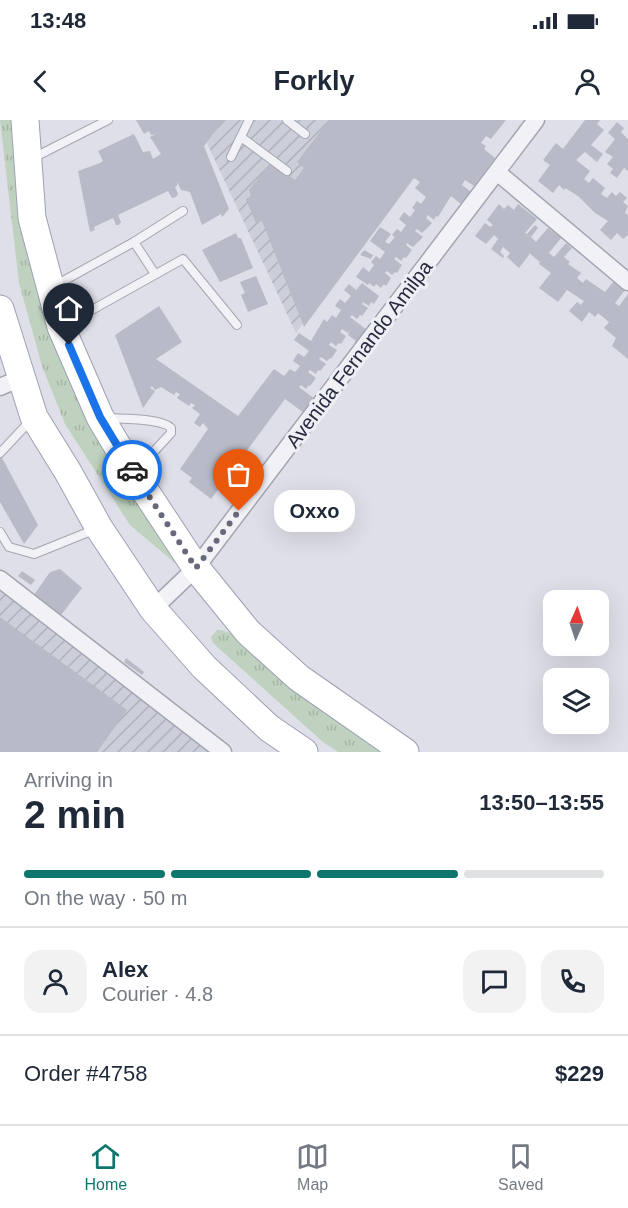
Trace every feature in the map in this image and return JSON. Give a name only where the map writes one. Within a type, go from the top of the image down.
[{"type":"main road","points":[[25,120],[32,218],[61,327],[100,417],[134,474],[196,568],[248,632],[299,678],[405,752]]},
{"type":"main road","points":[[0,309],[11,382],[68,472],[99,528],[153,609],[204,667],[252,713],[269,728],[304,752]]},
{"type":"street","name":"Avenida Fernando Amilpa","points":[[153,609],[196,568],[536,120]]},
{"type":"street","points":[[497,172],[628,282]]},
{"type":"street","points":[[0,579],[223,752]]},
{"type":"lane","points":[[28,161],[108,120]]},
{"type":"lane","points":[[231,157],[249,120]]},
{"type":"lane","points":[[287,120],[305,134]]},
{"type":"lane","points":[[240,137],[287,171]]},
{"type":"lane","points":[[51,288],[134,242],[183,211]]},
{"type":"lane","points":[[134,242],[155,274]]},
{"type":"lane","points":[[61,327],[183,258],[237,325]]},
{"type":"lane","points":[[0,453],[34,417]]},
{"type":"lane","points":[[100,417],[154,421],[171,428],[171,433],[134,474]]},
{"type":"lane","points":[[0,532],[9,547],[34,554],[99,528]]},
{"type":"shaded area","points":[[196,120],[452,120],[296,333]]},
{"type":"shaded area","points":[[0,588],[213,752],[0,752]]},
{"type":"green space","points":[[0,120],[11,120],[20,207],[132,493],[175,563],[130,525],[65,424],[42,366],[19,283]]},
{"type":"green space","points":[[217,630],[232,635],[270,667],[388,752],[338,752],[323,742],[213,643],[211,637]]},
{"type":"building","points":[[136,120],[223,120],[204,146],[229,209],[222,217],[221,214],[202,225],[190,192],[181,190],[177,182],[176,197],[172,198],[168,191],[118,215],[121,222],[119,225],[116,225],[113,218],[94,227],[95,230],[90,232],[78,171],[103,161],[98,151],[134,134],[143,152],[150,151],[153,159],[161,154],[150,137],[156,134],[151,135],[149,131],[144,134]]},
{"type":"building","points":[[329,120],[506,120],[491,139],[486,136],[481,143],[486,146],[484,149],[495,158],[474,186],[465,180],[462,185],[470,191],[461,204],[451,196],[438,217],[436,216],[434,220],[428,215],[426,218],[432,223],[422,233],[417,229],[415,231],[423,237],[413,247],[407,243],[406,245],[412,250],[406,258],[404,257],[401,261],[396,257],[394,259],[402,265],[397,273],[392,275],[387,271],[385,273],[391,278],[386,286],[384,284],[381,288],[376,284],[374,287],[356,277],[363,267],[369,272],[374,265],[371,262],[376,256],[380,259],[385,252],[370,241],[380,227],[391,234],[385,242],[389,244],[395,237],[392,235],[397,229],[401,232],[406,225],[399,219],[404,212],[410,217],[417,201],[421,204],[426,197],[415,188],[420,182],[414,178],[304,327],[262,221],[256,223],[246,199],[251,196],[249,190],[271,162],[295,180],[304,168],[297,162]]},
{"type":"building","points":[[585,120],[600,120],[597,124],[604,130],[591,145],[603,154],[597,162],[585,152],[576,160],[590,171],[584,179],[589,183],[593,178],[605,188],[601,194],[607,198],[612,192],[616,196],[620,192],[627,198],[623,202],[628,206],[625,213],[628,215],[628,235],[623,239],[617,233],[611,240],[600,230],[608,221],[595,213],[578,196],[565,188],[564,190],[559,185],[553,193],[538,181],[550,165],[543,160],[556,143],[563,149]]},
{"type":"building","points":[[617,122],[624,128],[621,132],[628,139],[628,171],[624,168],[617,178],[610,173],[613,169],[607,164],[613,157],[605,152],[615,139],[608,133]]},
{"type":"building","points":[[499,204],[504,209],[508,205],[514,210],[518,204],[537,219],[525,233],[527,234],[535,225],[538,228],[531,237],[536,242],[548,228],[561,238],[549,253],[554,257],[566,243],[572,248],[564,257],[570,262],[568,264],[581,273],[577,278],[583,283],[586,279],[605,292],[614,281],[625,290],[615,303],[619,306],[628,294],[628,359],[612,346],[616,338],[604,328],[609,322],[598,313],[595,317],[589,312],[582,322],[569,311],[577,302],[581,305],[584,301],[567,290],[558,302],[539,288],[551,273],[529,253],[519,268],[507,257],[510,253],[503,247],[500,252],[503,258],[491,249],[498,239],[494,235],[486,244],[475,236],[485,223],[490,227],[493,225],[487,220]]},
{"type":"building","points":[[236,233],[238,238],[241,238],[253,268],[220,282],[202,250]]},
{"type":"building","points":[[364,250],[373,255],[371,259],[360,255]]},
{"type":"building","points":[[256,276],[268,304],[248,312],[241,295],[245,293],[240,282]]},
{"type":"building","points":[[362,283],[379,296],[374,304],[371,302],[369,306],[363,302],[362,304],[368,308],[362,316],[360,315],[357,319],[352,315],[350,317],[367,330],[357,344],[348,335],[350,330],[348,333],[342,329],[340,332],[346,336],[341,344],[336,346],[331,342],[329,345],[337,350],[331,359],[327,361],[321,357],[319,359],[326,364],[320,371],[318,370],[316,374],[310,370],[308,372],[316,378],[306,389],[301,385],[299,387],[315,399],[304,413],[285,399],[211,499],[189,482],[192,478],[180,469],[208,429],[203,423],[200,427],[194,423],[200,414],[192,408],[195,405],[191,403],[189,406],[177,398],[180,394],[176,392],[174,395],[161,387],[155,390],[152,386],[150,388],[155,391],[143,408],[115,335],[159,306],[182,342],[156,359],[238,416],[274,369],[284,376],[290,369],[295,372],[300,366],[293,361],[298,353],[304,357],[309,351],[294,340],[299,333],[311,341],[324,319],[327,322],[332,315],[336,318],[341,310],[335,306],[340,299],[345,303],[351,296],[344,290],[349,284],[356,290]]},
{"type":"building","points":[[0,454],[38,525],[24,544],[0,502]]},
{"type":"building","points":[[60,569],[82,588],[61,615],[34,595],[50,572]]},
{"type":"building","points":[[22,571],[35,580],[31,585],[18,576]]},
{"type":"building","points":[[0,617],[127,710],[97,752],[0,752]]},
{"type":"building","points":[[126,658],[144,672],[142,675],[124,662]]},
{"type":"way so far","points":[[132,470],[196,568],[239,511]]},
{"type":"place","name":"Oxxo","points":[[239,511]]},
{"type":"route","points":[[69,345],[100,417],[132,470]]}]
